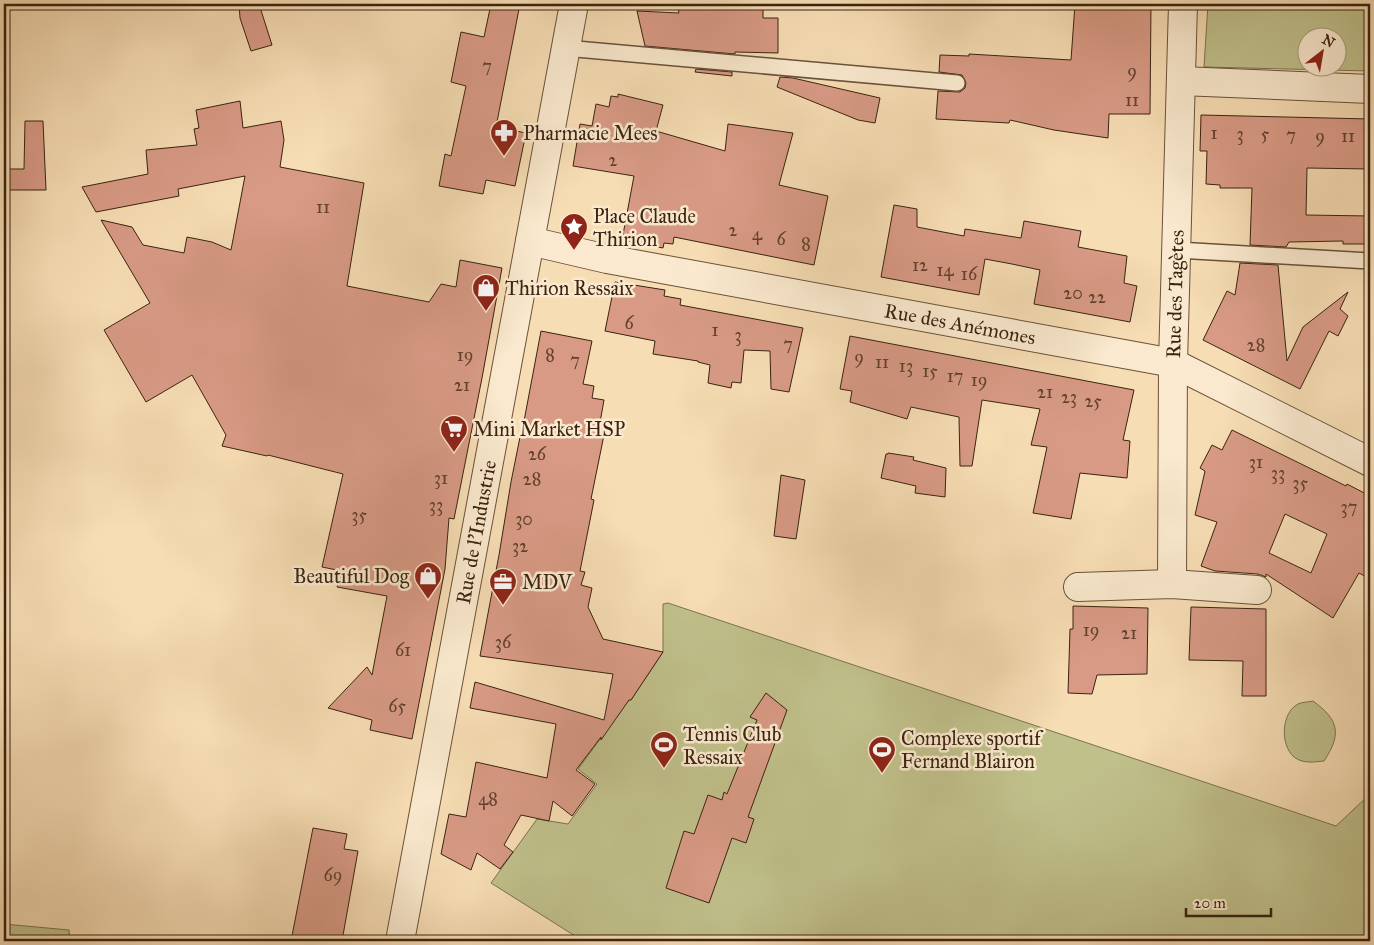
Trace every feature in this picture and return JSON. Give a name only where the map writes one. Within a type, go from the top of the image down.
[{"type":"street","name":"Rue de l'Industrie","points":[[400,941],[574,4]]},
{"type":"street","name":"Rue des Tagètes","points":[[1172,584],[1173,363],[1183,4]]},
{"type":"street","points":[[1181,81],[1370,89]]},
{"type":"street","name":"Rue des Anémones","points":[[530,241],[617,260],[1173,363],[1370,462]]},
{"type":"street","points":[[1078,587],[1172,584],[1257,590]]},
{"type":"lane","points":[[565,48],[958,82]]},
{"type":"lane","points":[[1177,250],[1370,261]]},
{"type":"green space","points":[[1208,4],[1370,4],[1370,71],[1346,70],[1346,28],[1296,28],[1296,69],[1204,67]]},
{"type":"green space","name":"Complexe sportif Fernand Blairon","points":[[668,603],[1336,826],[1370,794],[1370,941],[583,941],[491,883],[537,819],[568,824],[597,784],[578,769],[629,700],[631,700],[663,652],[663,604]]},
{"type":"green space","points":[[1313,701],[1333,721],[1335,728],[1334,743],[1324,761],[1301,761],[1289,752],[1284,729],[1288,714],[1292,708],[1300,703]]},
{"type":"green space","points":[[4,924],[69,930],[70,941],[4,941]]},
{"type":"building","points":[[239,4],[259,4],[272,45],[251,51],[240,18]]},
{"type":"building","points":[[491,4],[520,4],[496,127],[526,133],[515,186],[486,180],[483,194],[439,186],[445,154],[451,156],[466,86],[451,82],[461,32],[484,37]]},
{"type":"building","points":[[1075,4],[1151,4],[1150,114],[1109,114],[1108,138],[1054,130],[1010,120],[1009,123],[936,119],[938,91],[960,92],[965,88],[966,83],[962,75],[939,72],[940,55],[969,56],[969,54],[1071,60]]},
{"type":"building","points":[[678,7],[763,9],[763,18],[778,18],[778,53],[735,52],[735,54],[645,46],[637,11],[679,13]]},
{"type":"building","points":[[696,69],[732,72],[732,76],[695,72]]},
{"type":"building","points":[[780,77],[793,78],[880,98],[875,123],[858,120],[777,87]]},
{"type":"building","points":[[618,94],[663,105],[656,131],[725,151],[728,124],[793,133],[779,185],[828,196],[814,265],[674,237],[673,244],[664,243],[663,248],[622,240],[634,176],[573,166],[580,124],[592,126],[596,104],[609,107],[611,96],[618,97]]},
{"type":"building","points":[[240,101],[243,128],[281,121],[284,140],[280,167],[364,183],[347,286],[429,302],[441,284],[456,287],[460,260],[502,268],[454,519],[449,518],[445,569],[412,739],[370,730],[372,720],[328,708],[367,667],[372,675],[387,596],[337,587],[342,571],[322,567],[343,474],[268,455],[222,446],[226,435],[192,375],[146,402],[104,330],[150,303],[101,220],[132,227],[143,245],[184,253],[187,237],[212,242],[231,250],[245,176],[178,189],[179,196],[96,212],[82,187],[148,174],[146,150],[197,145],[194,129],[199,128],[196,110]]},
{"type":"building","points":[[1201,115],[1370,119],[1370,169],[1307,168],[1306,215],[1370,216],[1370,244],[1343,244],[1343,241],[1289,242],[1286,247],[1250,245],[1252,188],[1220,188],[1220,185],[1206,184],[1207,151],[1200,151]]},
{"type":"building","points":[[25,121],[43,121],[46,190],[4,190],[4,169],[24,169]]},
{"type":"building","points":[[894,205],[917,209],[917,227],[964,236],[965,229],[1021,238],[1024,221],[1081,231],[1078,247],[1127,256],[1124,283],[1137,286],[1130,322],[1034,304],[1040,270],[985,259],[979,295],[881,277]]},
{"type":"building","points":[[1240,263],[1278,265],[1287,361],[1303,327],[1348,292],[1340,309],[1348,316],[1338,336],[1329,331],[1300,389],[1203,340],[1227,291],[1235,295]]},
{"type":"building","points":[[615,282],[665,290],[664,296],[681,299],[680,305],[803,328],[789,392],[771,389],[770,351],[744,350],[741,383],[732,382],[731,388],[708,383],[710,365],[698,361],[653,354],[655,341],[605,331]]},
{"type":"building","points":[[541,331],[592,341],[583,384],[594,386],[592,398],[604,400],[599,428],[605,430],[591,499],[594,500],[580,571],[585,572],[581,585],[592,588],[588,607],[603,639],[663,652],[631,700],[629,700],[601,740],[601,737],[576,770],[595,784],[572,816],[553,801],[549,821],[521,815],[504,845],[513,852],[500,869],[477,853],[471,870],[441,854],[449,814],[466,817],[476,762],[547,778],[556,724],[470,708],[475,682],[604,720],[613,674],[480,656],[511,482]]},
{"type":"building","points":[[850,336],[1134,390],[1123,440],[1130,441],[1127,478],[1080,473],[1071,519],[1033,513],[1047,447],[1031,445],[1040,409],[982,400],[972,466],[960,466],[959,417],[911,407],[907,419],[850,402],[852,391],[840,389]]},
{"type":"building","points":[[1232,430],[1370,496],[1370,579],[1359,573],[1333,618],[1266,574],[1266,577],[1258,574],[1215,571],[1201,566],[1217,522],[1195,515],[1205,471],[1200,468],[1212,445],[1222,450]],"holes":[[[1285,514],[1327,534],[1311,573],[1269,553]]]},
{"type":"building","points":[[886,454],[914,457],[913,460],[946,468],[945,497],[915,493],[916,486],[881,478]]},
{"type":"building","points":[[781,475],[805,480],[796,539],[774,536]]},
{"type":"building","points":[[1073,606],[1148,608],[1147,674],[1097,675],[1092,694],[1068,693],[1070,629],[1073,629]]},
{"type":"building","points":[[1191,607],[1266,609],[1266,696],[1242,696],[1243,661],[1189,660]]},
{"type":"building","points":[[766,693],[787,710],[748,817],[754,819],[746,843],[732,838],[709,903],[666,888],[684,831],[694,834],[708,795],[722,800],[724,792],[727,794],[757,720],[750,717]]},
{"type":"building","points":[[313,828],[347,834],[344,849],[358,851],[342,941],[291,941]]},
{"type":"place","name":"Pharmacie Mees","points":[[504,157]]},
{"type":"place","name":"Place Claude Thirion","points":[[574,251]]},
{"type":"place","name":"Thirion Ressaix","points":[[486,312]]},
{"type":"place","name":"Mini Market HSP","points":[[454,453]]},
{"type":"place","name":"Beautiful Dog","points":[[428,600]]},
{"type":"place","name":"MDV","points":[[503,606]]},
{"type":"place","name":"Tennis Club Ressaix","points":[[664,769]]},
{"type":"place","name":"Complexe sportif Fernand Blairon","points":[[882,774]]}]
